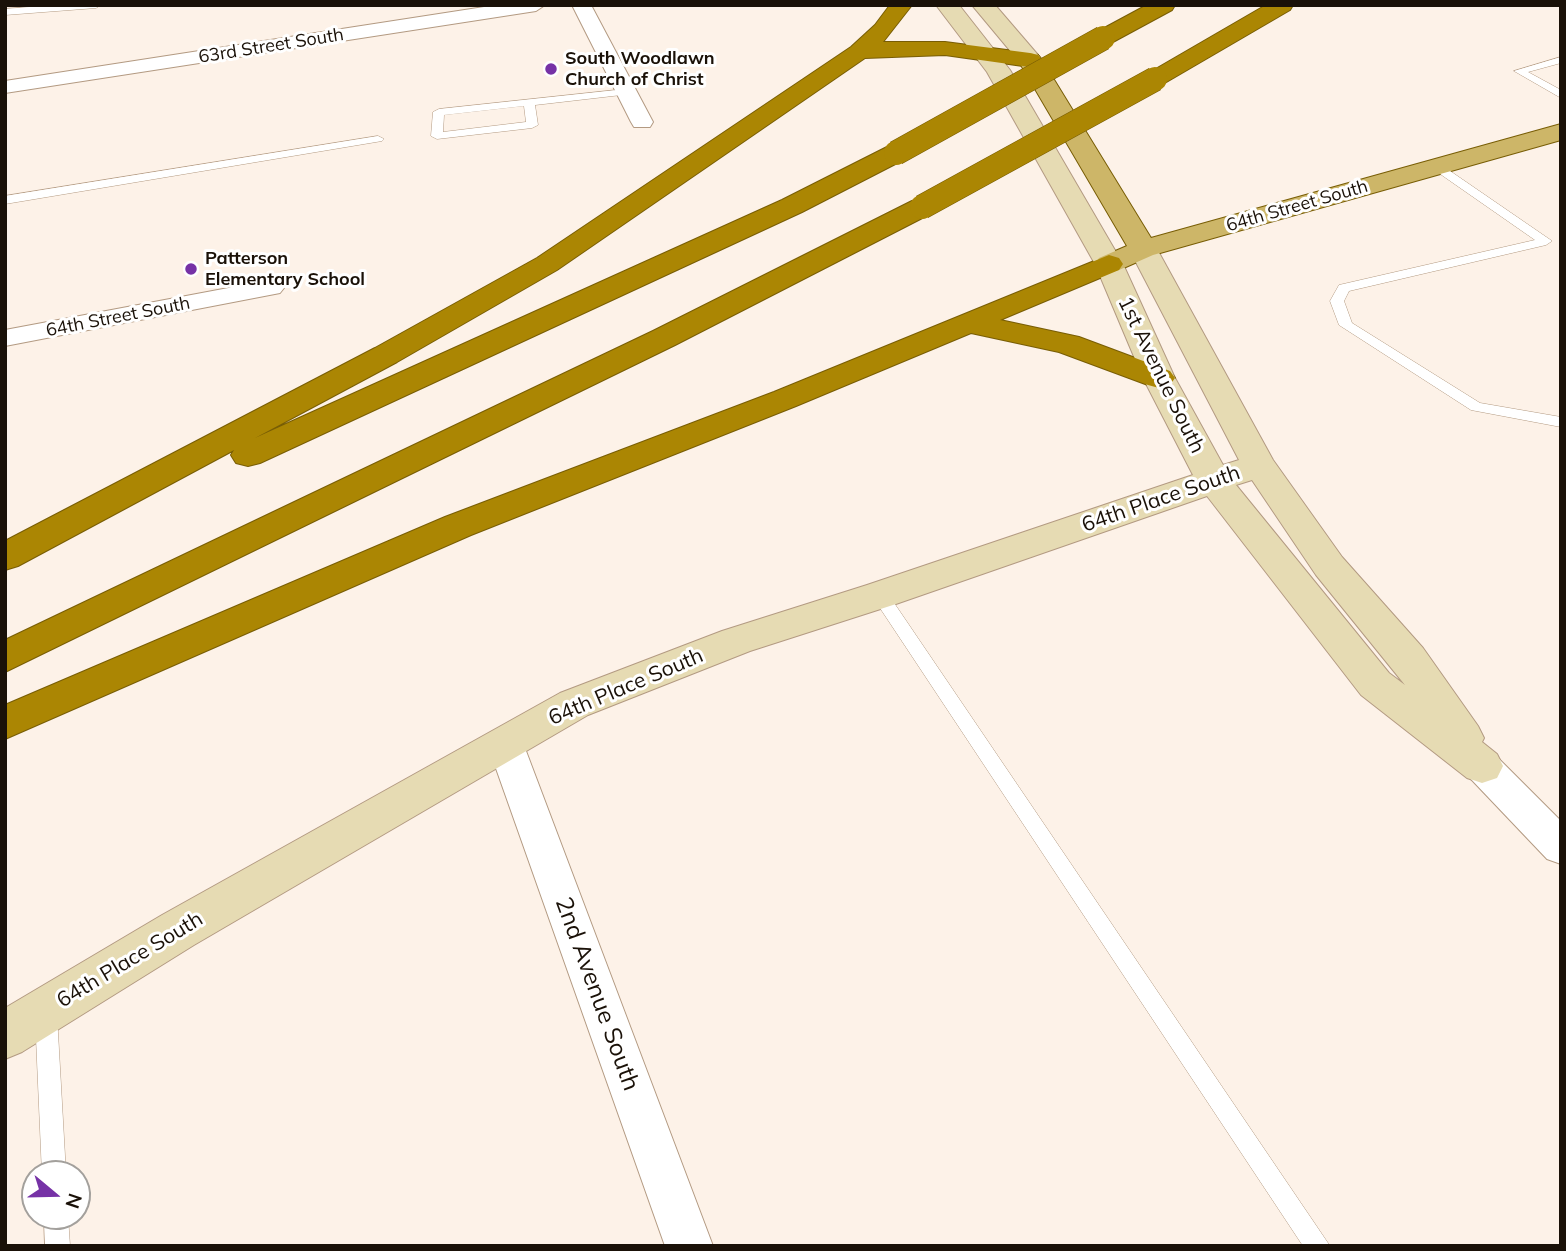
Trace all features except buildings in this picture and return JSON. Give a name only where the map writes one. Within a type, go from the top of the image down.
[{"type":"highway","points":[[5,557],[386,355],[547,264],[859,52],[883,30],[901,5]]},
{"type":"highway","points":[[5,565],[497,343],[792,206],[896,153],[1164,5]]},
{"type":"highway","points":[[5,657],[664,338],[922,208],[1282,5]]},
{"type":"highway","points":[[859,52],[914,46],[985,51],[1030,60]]},
{"type":"highway","points":[[5,723],[458,526],[785,399],[1109,264]]},
{"type":"highway","points":[[969,323],[1068,344],[1159,378]]},
{"type":"main road","name":"1st Avenue South","points":[[1030,60],[1143,249]]},
{"type":"main road","name":"64th Street South","points":[[1109,264],[1143,249],[1561,132]]},
{"type":"street","name":"63rd Street South","points":[[5,87],[536,5]]},
{"type":"street","points":[[581,5],[642,122]]},
{"type":"street","name":"1st Avenue South","points":[[947,5],[985,51],[1109,264],[1159,378],[1214,481],[1375,684],[1482,766],[1561,847]]},
{"type":"street","name":"1st Avenue South","points":[[983,5],[1030,60]]},
{"type":"street","name":"1st Avenue South","points":[[1143,249],[1259,465],[1329,566],[1409,659],[1482,766]]},
{"type":"street","name":"64th Street South","points":[[5,338],[271,288]]},
{"type":"street","name":"64th Place South","points":[[5,1035],[178,930],[574,704],[736,642],[1259,465]]},
{"type":"street","name":"2nd Avenue South","points":[[505,743],[689,1246]]},
{"type":"lane","points":[[5,12],[96,5]]},
{"type":"lane","points":[[1559,63],[1519,71],[1560,95]]},
{"type":"lane","points":[[529,102],[532,125],[438,136],[439,112],[529,102],[626,92]]},
{"type":"lane","points":[[5,200],[378,139]]},
{"type":"lane","points":[[1437,166],[1546,241]]},
{"type":"lane","points":[[1561,240],[1546,241],[1344,288],[1337,301],[1346,325],[1476,407],[1561,422]]},
{"type":"lane","points":[[880,595],[1318,1246]]},
{"type":"lane","points":[[46,1011],[53,1160]]},
{"type":"place","name":"South Woodlawn Church of Christ","points":[[551,69]]},
{"type":"place","name":"Patterson Elementary School","points":[[191,269]]}]
